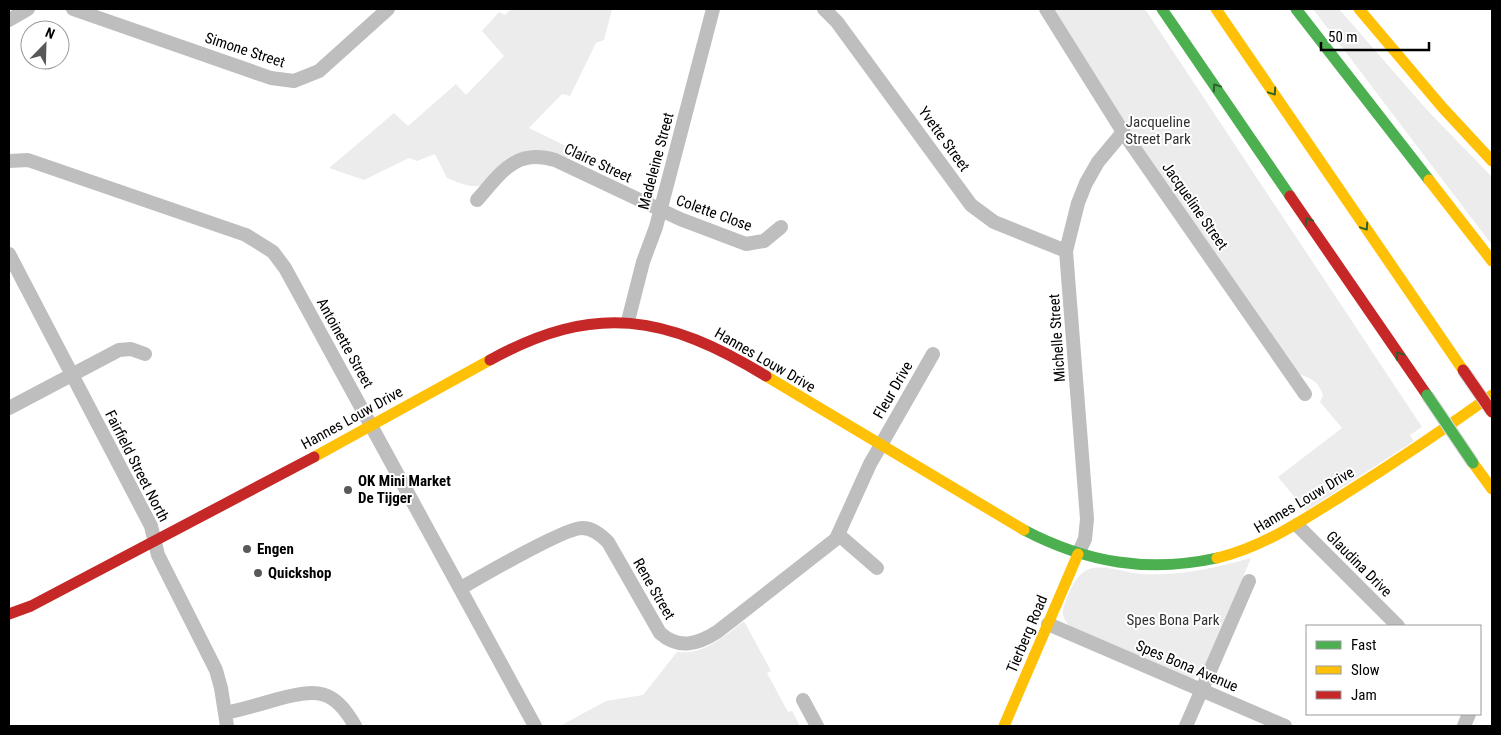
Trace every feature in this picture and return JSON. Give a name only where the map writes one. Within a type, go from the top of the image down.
[{"type":"main road","points":[[1162,9],[1492,489]]},
{"type":"main road","points":[[1216,9],[1492,412]]},
{"type":"main road","points":[[1296,9],[1492,261]]},
{"type":"main road","points":[[1359,9],[1442,107],[1492,161]]},
{"type":"main road","name":"Hannes Louw Drive","points":[[9,614],[31,606],[532,338],[581,325],[628,321],[662,327],[704,341],[881,443],[1041,539],[1078,554],[1130,563],[1192,562],[1250,548],[1296,525],[1412,451],[1492,395]]},
{"type":"main road","name":"Tierberg Road","points":[[1004,726],[1078,554]]},
{"type":"street","points":[[9,20],[28,9]]},
{"type":"street","name":"Simone Street","points":[[73,9],[271,78],[294,81],[319,72],[388,9]]},
{"type":"street","name":"Madeleine Street","points":[[628,321],[643,262],[660,210],[713,9]]},
{"type":"street","name":"Yvette Street","points":[[824,9],[836,22],[971,205],[994,222],[1066,251]]},
{"type":"street","name":"Jacqueline Street","points":[[1046,9],[1123,132],[1305,394]]},
{"type":"street","name":"Michelle Street","points":[[1078,554],[1085,539],[1087,519],[1066,251],[1078,203],[1086,183],[1098,162],[1123,132]]},
{"type":"street","name":"Claire Street","points":[[477,200],[512,163],[527,157],[542,156],[555,160],[660,210]]},
{"type":"street","name":"Antoinette Street","points":[[9,161],[28,160],[38,163],[246,235],[265,245],[286,268],[535,726]]},
{"type":"street","name":"Colette Close","points":[[660,210],[746,244],[764,241],[781,227]]},
{"type":"street","name":"Fairfield Street North","points":[[9,254],[151,526],[158,555],[216,670],[227,720]]},
{"type":"street","points":[[9,408],[124,348],[139,350],[145,354]]},
{"type":"street","name":"Fleur Drive","points":[[881,443],[933,354]]},
{"type":"street","name":"Rene Street","points":[[461,588],[568,531],[589,529],[599,534],[608,542],[660,633],[669,640],[687,644],[701,642],[717,632],[833,543],[839,535],[861,482],[881,443]]},
{"type":"street","name":"Glaudina Drive","points":[[1296,525],[1397,625]]},
{"type":"street","points":[[839,535],[877,568]]},
{"type":"street","points":[[1186,726],[1249,580]]},
{"type":"street","name":"Spes Bona Avenue","points":[[1048,624],[1285,726]]},
{"type":"street","points":[[227,720],[302,693],[318,693],[339,703],[355,726]]},
{"type":"street","points":[[804,700],[817,726]]},
{"type":"green space","points":[[511,9],[612,9],[604,40],[596,43],[570,96],[562,94],[529,128],[572,149],[567,159],[551,153],[525,151],[509,157],[487,182],[479,186],[465,185],[447,178],[435,154],[417,161],[409,158],[364,180],[329,168],[394,113],[408,126],[456,84],[466,95],[504,56],[482,31],[499,12],[505,15]]},
{"type":"green space","name":"Jacqueline Street Park","points":[[1053,9],[1145,9],[1422,427],[1410,435],[1414,441],[1306,511],[1278,477],[1342,428],[1320,402],[1323,395],[1317,384],[1299,374],[1125,124]]},
{"type":"green space","points":[[1313,9],[1339,9],[1428,111],[1492,177],[1492,245]]},
{"type":"green space","name":"Spes Bona Park","points":[[1251,558],[1203,672],[1194,679],[1071,627],[1064,617],[1064,605],[1072,586],[1084,571],[1089,569],[1109,568],[1142,574],[1170,574],[1211,568]]},
{"type":"green space","points":[[744,621],[771,671],[767,673],[788,712],[792,711],[800,726],[560,726],[606,701],[643,695],[677,652],[696,651],[705,648],[721,639]]},
{"type":"traffic: fast","points":[[1162,9],[1290,196]]},
{"type":"traffic: fast","points":[[1296,9],[1429,180]]},
{"type":"traffic: fast","points":[[1427,395],[1473,463]]},
{"type":"traffic: fast","points":[[1024,530],[1071,550],[1118,562],[1167,565],[1217,558]]},
{"type":"traffic: slow","points":[[1216,9],[1463,370]]},
{"type":"traffic: slow","points":[[1359,9],[1442,107],[1492,161]]},
{"type":"traffic: slow","points":[[1429,180],[1492,261]]},
{"type":"traffic: slow","points":[[314,457],[490,360]]},
{"type":"traffic: slow","points":[[766,376],[1024,530]]},
{"type":"traffic: slow","points":[[1217,558],[1267,540],[1298,523],[1400,459],[1492,395]]},
{"type":"traffic: slow","points":[[1473,463],[1492,489]]},
{"type":"traffic: slow","points":[[1004,726],[1078,554]]},
{"type":"traffic: jam","points":[[1290,196],[1427,395]]},
{"type":"traffic: jam","points":[[490,360],[528,342],[563,329],[597,323],[630,323],[662,329],[695,340],[730,355],[766,376]]},
{"type":"traffic: jam","points":[[1463,370],[1492,412]]},
{"type":"traffic: jam","points":[[9,614],[31,606],[314,457]]},
{"type":"place","name":"OK Mini Market De Tijger","points":[[348,490]]},
{"type":"place","name":"Engen","points":[[247,549]]},
{"type":"place","name":"Quickshop","points":[[258,573]]}]
